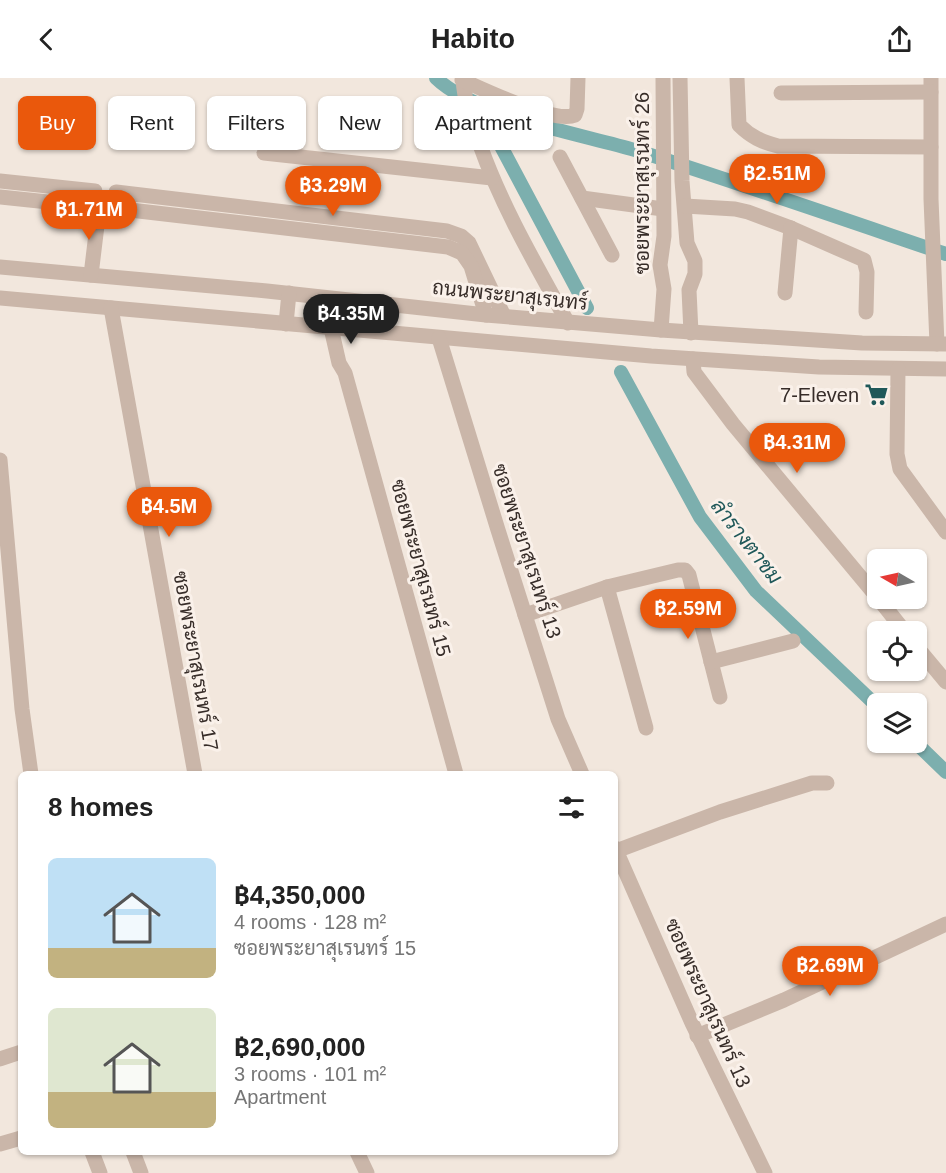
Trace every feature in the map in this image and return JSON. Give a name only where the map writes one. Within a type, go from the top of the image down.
[{"type":"street","points":[[463,82],[513,102],[569,118],[575,115],[577,109],[578,78]]},
{"type":"street","name":"ซอยพระยาสุเรนทร์ 26","points":[[661,330],[664,289],[660,265],[664,236],[663,78]]},
{"type":"street","name":"ซอยพระยาสุเรนทร์ 26","points":[[680,78],[682,181],[687,243],[695,261],[695,274],[689,290],[691,333]]},
{"type":"street","points":[[737,78],[739,125],[749,136],[766,143],[778,146],[931,147]]},
{"type":"street","points":[[463,82],[470,115],[492,178],[568,322]]},
{"type":"street","points":[[780,93],[931,85],[935,270],[942,344]]},
{"type":"street","points":[[264,153],[492,178]]},
{"type":"street","points":[[561,157],[612,255]]},
{"type":"street","points":[[0,181],[95,191],[106,186],[116,192],[447,231],[461,236],[469,243],[504,316]]},
{"type":"street","points":[[95,191],[93,201],[104,209]]},
{"type":"street","points":[[97,275],[104,209],[118,199],[116,192]]},
{"type":"street","points":[[0,197],[448,247],[462,253],[471,266],[486,315]]},
{"type":"street","points":[[582,198],[663,209]]},
{"type":"street","points":[[685,206],[735,209],[791,228],[864,260],[867,272],[866,312]]},
{"type":"street","points":[[785,293],[791,228]]},
{"type":"street","name":"ถนนพระยาสุเรนทร์","points":[[0,267],[691,333],[862,343],[942,344]]},
{"type":"street","name":"ซอยพระยาสุเรนทร์ 26","points":[[664,289],[689,290]]},
{"type":"street","points":[[286,324],[289,293]]},
{"type":"street","points":[[0,298],[693,359],[819,367],[946,369]]},
{"type":"street","name":"ซอยพระยาสุเรนทร์ 17","points":[[111,308],[194,771]]},
{"type":"street","name":"ซอยพระยาสุเรนทร์ 15","points":[[336,329],[339,363],[345,373],[455,771]]},
{"type":"street","name":"ซอยพระยาสุเรนทร์ 13","points":[[439,338],[558,719],[581,771]]},
{"type":"street","points":[[693,359],[693,372],[733,424],[867,585]]},
{"type":"street","points":[[898,369],[897,454],[900,469],[940,513],[946,532]]},
{"type":"street","points":[[0,460],[22,709],[31,771]]},
{"type":"street","points":[[525,615],[607,587],[685,570],[689,574],[720,697]]},
{"type":"street","points":[[607,587],[646,728]]},
{"type":"street","points":[[887,609],[896,621]]},
{"type":"street","points":[[711,662],[793,641]]},
{"type":"street","points":[[927,659],[946,682]]},
{"type":"street","points":[[618,849],[740,805],[812,783],[828,783]]},
{"type":"street","name":"ซอยพระยาสุเรนทร์ 13","points":[[618,855],[697,1036],[765,1173]]},
{"type":"street","points":[[697,1036],[784,1000],[946,924]]},
{"type":"street","points":[[0,1059],[18,1053]]},
{"type":"street","points":[[0,1144],[18,1139]]},
{"type":"street","points":[[93,1155],[100,1173]]},
{"type":"street","points":[[134,1155],[141,1173]]},
{"type":"street","points":[[358,1155],[367,1173]]},
{"type":"waterway","points":[[436,78],[476,103],[502,113],[635,150],[946,254]]},
{"type":"waterway","name":"ลำรางตาชม","points":[[503,150],[587,308]]},
{"type":"waterway","name":"ลำรางตาชม","points":[[621,372],[700,517],[756,591],[867,697]]},
{"type":"waterway","name":"ลำรางตาชม","points":[[926,753],[946,772]]},
{"type":"place","name":"7-Eleven","points":[[877,395]]}]
